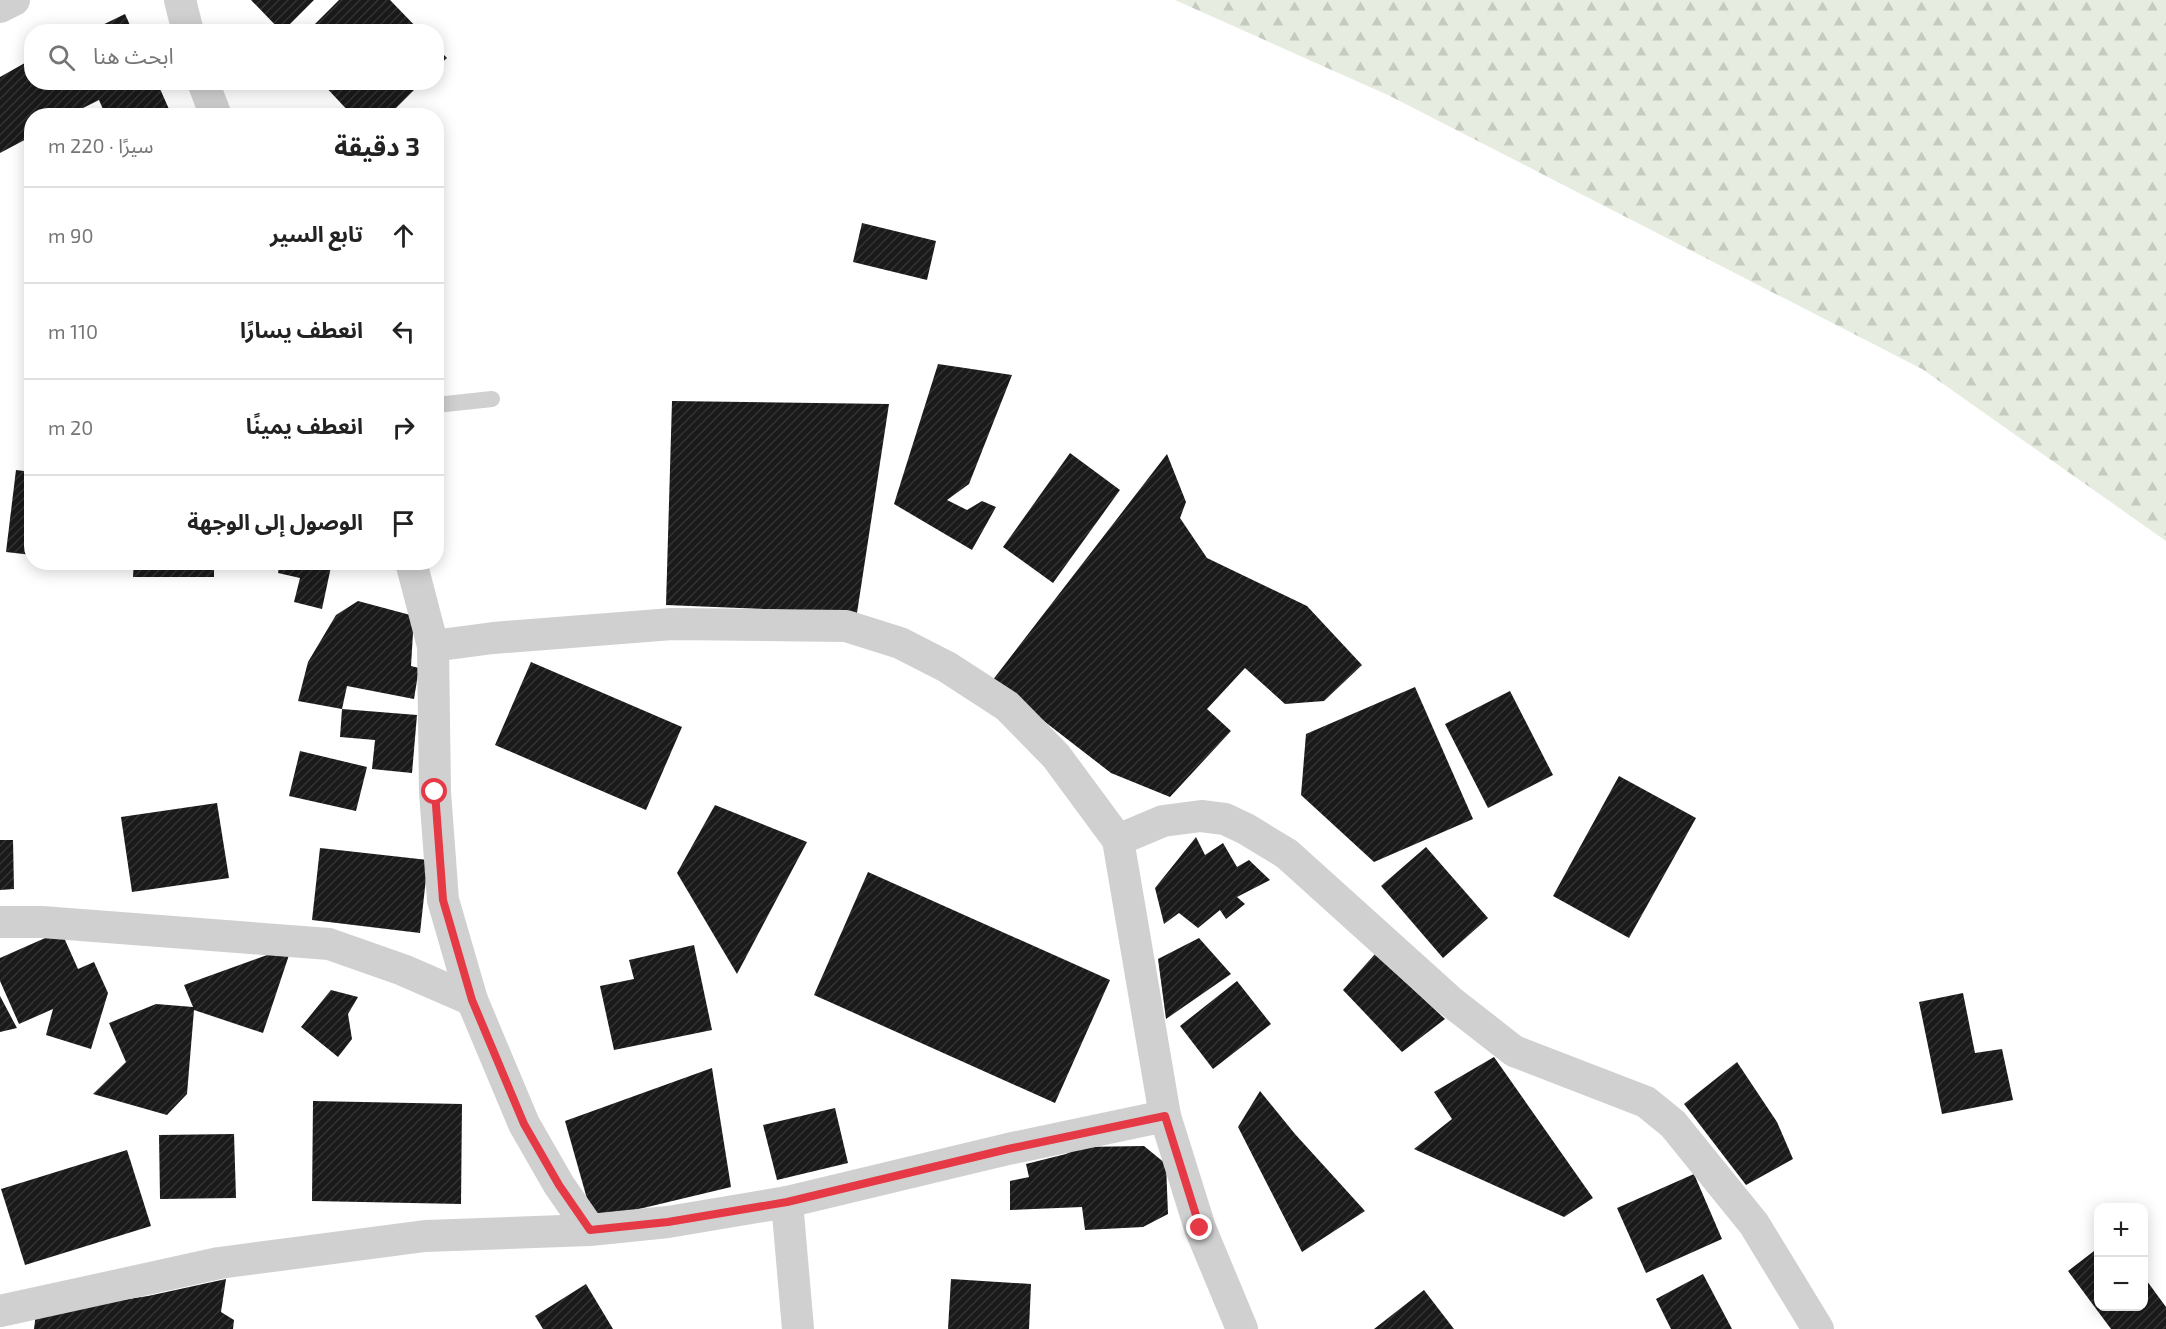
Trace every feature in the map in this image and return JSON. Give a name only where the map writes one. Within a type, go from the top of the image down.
[{"type":"street","points":[[0,7],[14,0]]},
{"type":"street","points":[[180,0],[186,24]]},
{"type":"street","points":[[206,90],[213,108]]},
{"type":"street","points":[[413,570],[433,646],[435,792],[443,900],[472,1000],[524,1124],[559,1185],[590,1230]]},
{"type":"street","points":[[433,646],[493,638],[672,624],[846,626],[900,643],[947,667],[1006,706],[1056,756],[1118,840],[1165,1116],[1200,1228],[1242,1329]]},
{"type":"street","points":[[1118,840],[1163,821],[1201,816],[1225,819],[1246,829],[1287,854],[1450,1001],[1514,1050],[1646,1101],[1673,1124],[1754,1224],[1818,1329]]},
{"type":"street","points":[[0,922],[42,922],[329,944],[403,970],[472,1000]]},
{"type":"street","points":[[0,1311],[219,1263],[425,1236],[590,1230],[668,1222],[787,1202],[1008,1149],[1165,1116]]},
{"type":"street","points":[[787,1202],[798,1329]]},
{"type":"lane","points":[[444,404],[492,399]]},
{"type":"green space","points":[[1175,0],[2166,0],[2166,541],[1922,369],[1390,96]]},
{"type":"building","points":[[251,0],[314,0],[290,24],[274,24]]},
{"type":"building","points":[[339,0],[390,0],[413,24],[315,24]]},
{"type":"building","points":[[125,14],[129,24],[104,24]]},
{"type":"building","points":[[24,64],[24,90],[161,90],[168,108],[102,108],[99,100],[83,108],[24,108],[24,140],[0,153],[0,77]]},
{"type":"building","points":[[329,90],[414,90],[396,108],[345,108]]},
{"type":"building","points":[[862,223],[936,241],[927,280],[853,262]]},
{"type":"building","points":[[938,364],[1012,375],[969,484],[947,500],[967,510],[982,501],[996,507],[972,550],[894,504]]},
{"type":"building","points":[[672,401],[889,404],[857,613],[666,605]]},
{"type":"building","points":[[1070,453],[1120,490],[1053,583],[1003,547]]},
{"type":"building","points":[[1167,454],[1186,502],[1180,518],[1207,558],[1307,606],[1362,665],[1324,701],[1285,704],[1245,668],[1207,709],[1231,731],[1170,797],[1111,773],[992,681]]},
{"type":"building","points":[[16,470],[24,471],[24,554],[6,552]]},
{"type":"building","points":[[133,570],[214,570],[214,577],[133,577]]},
{"type":"building","points":[[279,570],[330,570],[322,609],[294,602],[300,578],[278,573]]},
{"type":"building","points":[[358,601],[414,616],[411,666],[419,668],[414,699],[347,686],[342,709],[298,701],[308,662],[336,615]]},
{"type":"building","points":[[531,662],[682,727],[646,810],[495,745]]},
{"type":"building","points":[[1415,687],[1473,819],[1374,862],[1301,795],[1306,734]]},
{"type":"building","points":[[1510,691],[1553,775],[1488,808],[1445,724]]},
{"type":"building","points":[[342,709],[417,715],[412,773],[372,769],[375,740],[340,737]]},
{"type":"building","points":[[300,751],[367,767],[356,811],[289,796]]},
{"type":"building","points":[[1619,776],[1696,818],[1629,938],[1553,896]]},
{"type":"building","points":[[217,803],[229,878],[132,892],[121,817]]},
{"type":"building","points":[[715,805],[807,842],[737,974],[677,873]]},
{"type":"building","points":[[1196,837],[1205,855],[1223,843],[1237,867],[1249,860],[1270,880],[1237,897],[1245,904],[1226,919],[1220,910],[1198,928],[1179,913],[1164,924],[1155,888]]},
{"type":"building","points":[[0,840],[13,840],[14,889],[0,890]]},
{"type":"building","points":[[1426,847],[1488,918],[1443,958],[1381,886]]},
{"type":"building","points":[[320,848],[428,860],[420,933],[312,920]]},
{"type":"building","points":[[868,872],[1110,980],[1055,1103],[814,995]]},
{"type":"building","points":[[61,931],[78,969],[94,962],[108,993],[91,1049],[46,1035],[53,1009],[19,1024],[0,981],[0,958]]},
{"type":"building","points":[[1199,938],[1231,974],[1166,1019],[1158,959]]},
{"type":"building","points":[[694,945],[712,1030],[614,1050],[600,986],[634,979],[629,960]]},
{"type":"building","points":[[292,946],[263,1033],[194,1010],[187,1094],[167,1115],[93,1094],[126,1062],[109,1023],[156,1004],[193,1007],[184,985]]},
{"type":"building","points":[[1375,954],[1445,1019],[1402,1052],[1343,990]]},
{"type":"building","points":[[1237,981],[1271,1024],[1213,1069],[1180,1026]]},
{"type":"building","points":[[331,990],[358,997],[348,1014],[352,1039],[338,1057],[301,1027]]},
{"type":"building","points":[[1963,993],[1975,1053],[2002,1049],[2013,1100],[1942,1114],[1919,1002]]},
{"type":"building","points":[[0,996],[17,1028],[0,1032]]},
{"type":"building","points":[[1494,1057],[1593,1198],[1564,1217],[1414,1149],[1452,1119],[1434,1092]]},
{"type":"building","points":[[1737,1062],[1777,1122],[1793,1159],[1746,1185],[1684,1104]]},
{"type":"building","points":[[712,1068],[731,1187],[593,1220],[565,1121]]},
{"type":"building","points":[[1260,1091],[1295,1134],[1365,1211],[1302,1252],[1238,1127]]},
{"type":"building","points":[[313,1101],[462,1104],[461,1204],[312,1201]]},
{"type":"building","points":[[835,1108],[848,1163],[777,1180],[763,1125]]},
{"type":"building","points":[[234,1134],[236,1198],[160,1199],[159,1135]]},
{"type":"building","points":[[1144,1146],[1166,1164],[1168,1214],[1143,1227],[1085,1230],[1082,1207],[1010,1210],[1010,1181],[1029,1177],[1026,1164],[1066,1154],[1081,1147]]},
{"type":"building","points":[[127,1150],[151,1226],[25,1265],[1,1189]]},
{"type":"building","points":[[1694,1174],[1722,1239],[1646,1273],[1617,1208]]},
{"type":"building","points":[[2094,1251],[2094,1306],[2068,1271]]},
{"type":"building","points":[[1703,1274],[1732,1329],[1671,1329],[1656,1299]]},
{"type":"building","points":[[226,1279],[221,1312],[234,1320],[233,1329],[34,1329],[36,1313],[148,1296]]},
{"type":"building","points":[[951,1279],[1031,1284],[1029,1329],[948,1329]]},
{"type":"building","points":[[2148,1282],[2166,1307],[2166,1329],[2111,1329],[2098,1311],[2148,1311]]},
{"type":"building","points":[[586,1284],[613,1329],[543,1329],[535,1316]]},
{"type":"building","points":[[1424,1290],[1454,1329],[1374,1329]]},
{"type":"route","points":[[435,792],[443,900],[472,1000],[524,1124],[559,1185],[590,1230],[668,1222],[787,1202],[1008,1149],[1165,1116],[1200,1228]]}]
